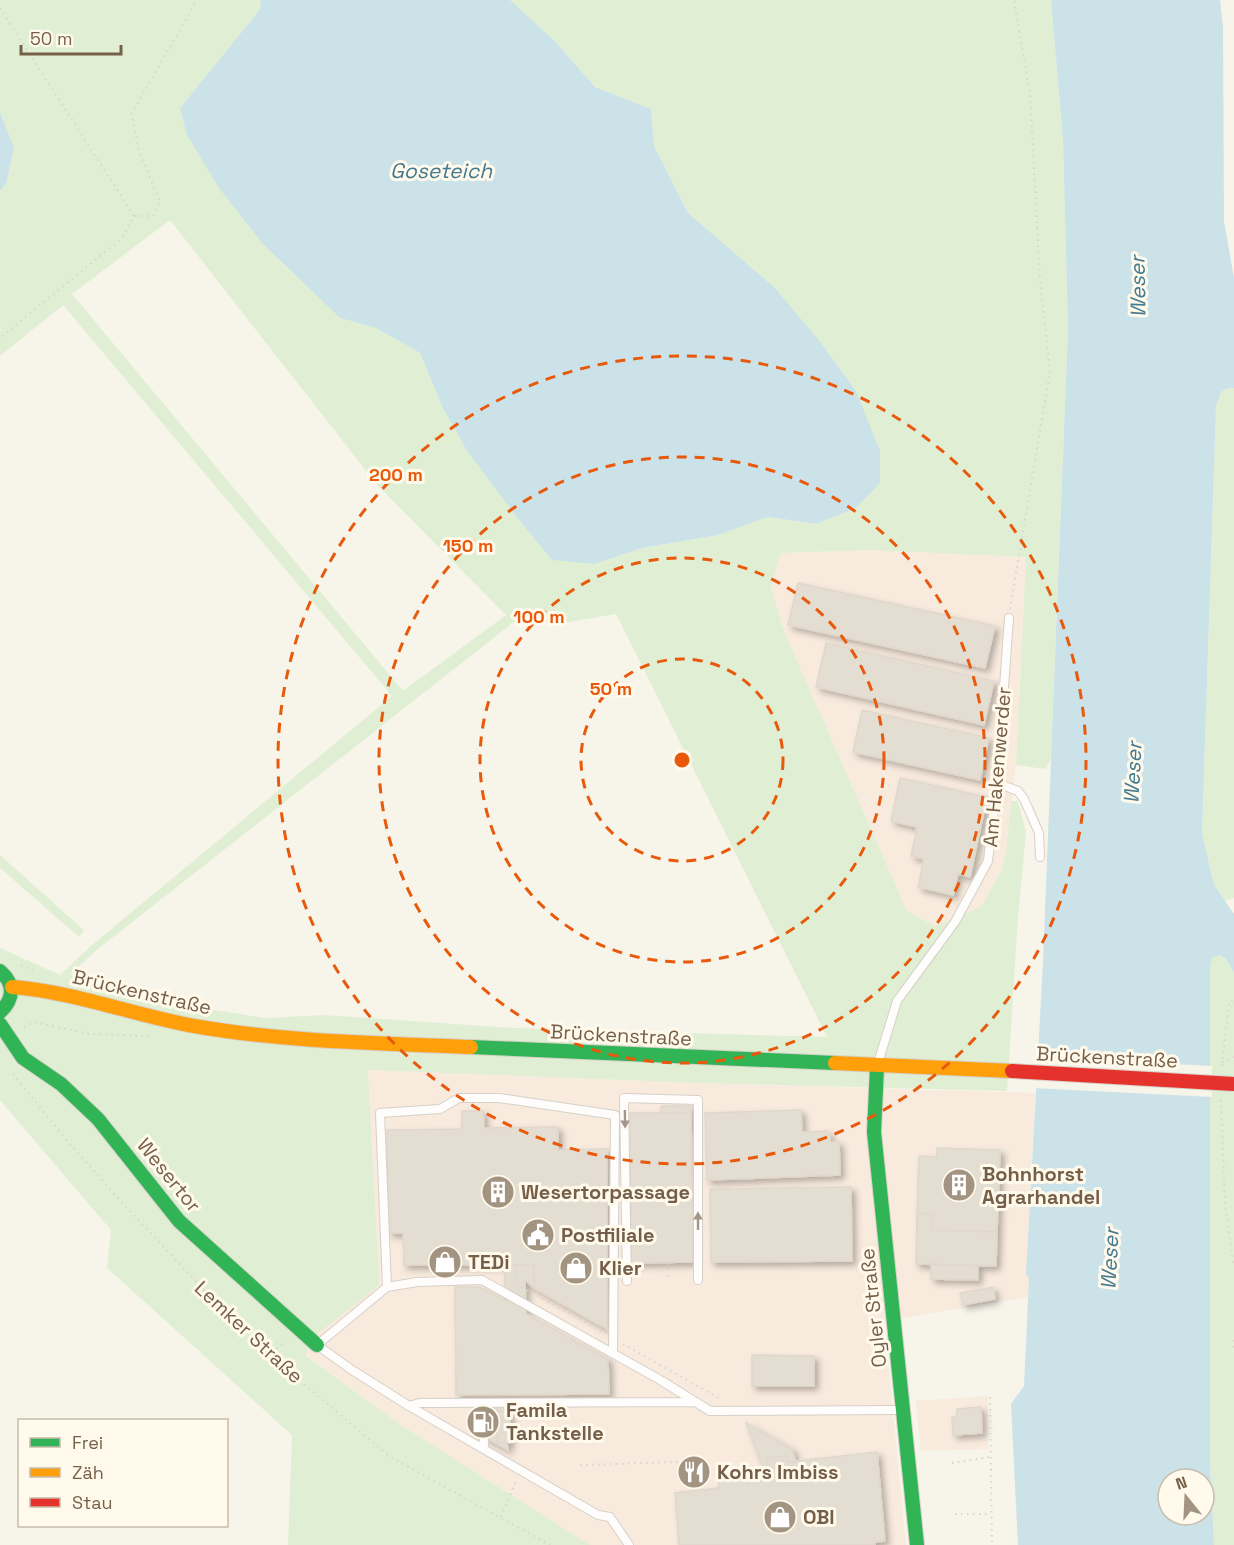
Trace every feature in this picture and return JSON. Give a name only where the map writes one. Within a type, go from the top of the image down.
[{"type":"street","points":[[0,971],[12,987],[10,1001],[0,1012]]},
{"type":"street","name":"Brückenstraße","points":[[12,987],[38,988],[156,1018],[255,1035],[329,1041],[1012,1071],[1234,1084]]},
{"type":"street","name":"Wesertor","points":[[3,1030],[23,1058],[61,1084],[99,1119],[179,1221],[317,1345]]},
{"type":"street","name":"Oyler Straße","points":[[877,1066],[874,1132],[917,1545]]},
{"type":"lane","name":"Am Hakenwerder","points":[[877,1066],[897,1001],[955,922],[988,861],[997,783],[1009,618]]},
{"type":"lane","points":[[997,783],[1018,791],[1024,799],[1039,833],[1040,857]]},
{"type":"lane","points":[[387,1287],[380,1113],[440,1109],[459,1098],[499,1098],[615,1115],[613,1353]]},
{"type":"lane","points":[[627,1281],[624,1098],[698,1100],[698,1280]]},
{"type":"lane","points":[[629,1545],[610,1517],[598,1515],[409,1406],[317,1345],[387,1287],[417,1281],[482,1280],[613,1353],[710,1411],[903,1410]]},
{"type":"lane","points":[[409,1406],[419,1403],[696,1402]]},
{"type":"lane","points":[[483,1403],[484,1448]]},
{"type":"path","points":[[134,216],[153,216],[160,202],[138,148],[132,113],[197,0]]},
{"type":"path","points":[[1009,618],[1050,372],[1037,234],[1030,94],[1014,0]]},
{"type":"path","points":[[0,8],[134,216]]},
{"type":"path","points":[[0,338],[122,238],[134,216]]},
{"type":"path","points":[[1234,1000],[1230,1001],[1229,1005],[1222,1062],[1234,1057]]},
{"type":"path","points":[[3,1030],[33,1022],[91,1034],[151,1036]]},
{"type":"path","name":"Lemker Straße","points":[[7,1066],[64,1137],[137,1219],[218,1305],[297,1378],[389,1456],[550,1545]]},
{"type":"path","points":[[1221,1098],[1225,1204],[1234,1267]]},
{"type":"path","points":[[668,1263],[668,1281]]},
{"type":"path","points":[[515,1265],[516,1299]]},
{"type":"path","points":[[516,1284],[743,1412]]},
{"type":"path","points":[[1234,1340],[1234,1351]]},
{"type":"path","points":[[990,1397],[992,1545]]},
{"type":"path","points":[[952,1462],[990,1457]]},
{"type":"path","points":[[580,1465],[710,1461]]},
{"type":"path","points":[[501,1517],[517,1484],[516,1467]]},
{"type":"path","points":[[955,1514],[991,1514]]},
{"type":"shaded area","points":[[870,550],[1026,557],[1016,765],[1006,854],[1001,871],[981,907],[935,926],[907,911],[783,629],[771,586],[781,553]]},
{"type":"shaded area","points":[[368,1070],[1035,1093],[1026,1274],[1029,1278],[1028,1297],[884,1321],[906,1545],[590,1545],[401,1425],[305,1354],[316,1335],[379,1278]]},
{"type":"shaded area","points":[[988,1396],[988,1449],[921,1451],[916,1401]]},
{"type":"green space","points":[[0,0],[260,0],[261,8],[180,108],[263,244],[340,318],[376,328],[420,353],[442,406],[595,564],[642,548],[718,535],[768,517],[816,524],[856,508],[775,288],[688,213],[654,146],[651,109],[595,87],[556,42],[510,0],[1051,0],[1063,140],[1068,329],[1051,759],[1045,769],[1016,765],[1026,557],[870,550],[781,553],[771,586],[783,629],[907,911],[935,926],[981,907],[1001,871],[1006,854],[1011,801],[1018,801],[1026,832],[1007,1091],[700,1083],[368,1070],[378,1286],[316,1335],[305,1355],[401,1425],[590,1545],[288,1545],[292,1435],[107,1268],[111,1230],[0,1100],[0,948],[60,975],[92,945],[392,696],[63,305],[0,356],[0,191],[6,184],[14,149],[0,112]],"holes":[[[170,220],[378,486],[506,615],[403,691],[72,294]],[[616,614],[827,1037],[515,1028],[324,1015],[266,1018],[168,1003],[109,989],[70,974],[98,949],[515,621],[563,623]]]},
{"type":"green space","points":[[1234,388],[1234,898],[1223,901],[1214,885],[1202,833],[1216,405],[1221,392]]},
{"type":"green space","points":[[0,855],[84,930],[79,937],[0,868]]},
{"type":"green space","points":[[1219,955],[1225,959],[1234,972],[1234,1545],[1214,1545],[1216,1467],[1210,1467],[1210,1462],[1210,967],[1212,958]]},
{"type":"water","name":"Goseteich","points":[[260,0],[510,0],[556,42],[595,87],[651,109],[654,146],[688,213],[775,288],[821,343],[856,391],[880,451],[880,483],[856,508],[816,524],[768,517],[718,535],[642,548],[595,564],[552,560],[466,449],[442,406],[420,353],[376,328],[340,318],[263,244],[219,188],[187,135],[180,108],[261,8]]},
{"type":"water","name":"Weser","points":[[1051,0],[1220,0],[1223,27],[1224,221],[1234,278],[1234,388],[1221,392],[1216,406],[1202,833],[1214,885],[1234,914],[1234,972],[1225,958],[1219,955],[1212,958],[1210,967],[1210,1467],[1156,1467],[1156,1527],[1213,1527],[1214,1545],[1018,1545],[1011,1404],[1024,1386],[1029,1278],[1026,1274],[1043,962],[1068,329],[1063,140]]},
{"type":"water","points":[[0,112],[14,148],[6,184],[0,191]]},
{"type":"pier","points":[[1035,1057],[1212,1066],[1212,1097],[1033,1088]]},
{"type":"building","points":[[798,583],[995,626],[985,668],[788,625]]},
{"type":"building","points":[[826,643],[994,681],[984,725],[816,687]]},
{"type":"building","points":[[862,710],[989,738],[980,780],[853,752]]},
{"type":"building","points":[[900,778],[987,797],[970,877],[958,874],[953,895],[918,887],[924,859],[911,856],[917,827],[891,821]]},
{"type":"building","points":[[661,1106],[691,1106],[691,1113],[661,1113]]},
{"type":"building","points":[[801,1110],[802,1132],[827,1131],[830,1142],[839,1142],[840,1175],[707,1180],[705,1113]]},
{"type":"building","name":"Wesertorpassage","points":[[462,1111],[483,1111],[484,1128],[558,1127],[558,1150],[607,1149],[607,1329],[534,1288],[534,1265],[404,1265],[403,1233],[389,1233],[387,1130],[462,1129]]},
{"type":"building","points":[[630,1113],[691,1113],[693,1262],[631,1263]]},
{"type":"building","name":"Bohnhorst Agrarhandel","points":[[937,1148],[1000,1150],[997,1232],[932,1230],[933,1214],[917,1213],[919,1156],[937,1157]]},
{"type":"building","points":[[851,1187],[852,1261],[711,1262],[710,1189]]},
{"type":"building","points":[[917,1213],[933,1214],[932,1230],[997,1232],[996,1266],[916,1264]]},
{"type":"building","points":[[931,1264],[978,1266],[978,1280],[931,1279]]},
{"type":"building","points":[[504,1265],[534,1265],[534,1288],[525,1280],[526,1314],[608,1359],[609,1394],[456,1395],[455,1287],[479,1287],[506,1301]]},
{"type":"building","points":[[993,1287],[995,1299],[963,1305],[960,1293]]},
{"type":"building","points":[[752,1355],[814,1356],[814,1386],[752,1386]]},
{"type":"building","points":[[981,1407],[982,1433],[953,1435],[952,1417],[957,1417],[957,1409]]},
{"type":"building","points":[[507,1408],[507,1411],[496,1411],[497,1443],[507,1443],[508,1450],[475,1432],[475,1409]]},
{"type":"building","points":[[496,1411],[510,1411],[510,1443],[497,1443]]},
{"type":"building","points":[[746,1423],[792,1449],[796,1461],[787,1462],[787,1456],[766,1458],[767,1471],[765,1472]]},
{"type":"building","name":"OBI","points":[[877,1452],[885,1541],[875,1542],[875,1545],[679,1545],[675,1493],[719,1488],[718,1481],[753,1477],[767,1471],[766,1458],[787,1456],[787,1462]]},
{"type":"traffic: fast","points":[[0,971],[8,981],[11,992],[8,1002],[0,1012]]},
{"type":"traffic: fast","points":[[0,1024],[23,1058],[61,1084],[98,1119],[179,1221],[317,1345]]},
{"type":"traffic: fast","points":[[471,1047],[835,1063]]},
{"type":"traffic: fast","points":[[877,1067],[874,1132],[917,1545]]},
{"type":"traffic: slow","points":[[12,987],[58,994],[171,1021],[228,1031],[332,1041],[471,1047]]},
{"type":"traffic: slow","points":[[835,1063],[1012,1071]]},
{"type":"traffic: jam","points":[[1012,1071],[1234,1084]]},
{"type":"place","name":"Bohnhorst Agrarhandel","points":[[959,1185]]},
{"type":"place","name":"Wesertorpassage","points":[[498,1192]]},
{"type":"place","name":"Postfiliale","points":[[538,1235]]},
{"type":"place","name":"TEDi","points":[[445,1262]]},
{"type":"place","name":"Klier","points":[[576,1268]]},
{"type":"place","name":"Famila Tankstelle","points":[[483,1422]]},
{"type":"place","name":"Kohrs Imbiss","points":[[694,1472]]},
{"type":"place","name":"OBI","points":[[780,1517]]}]
